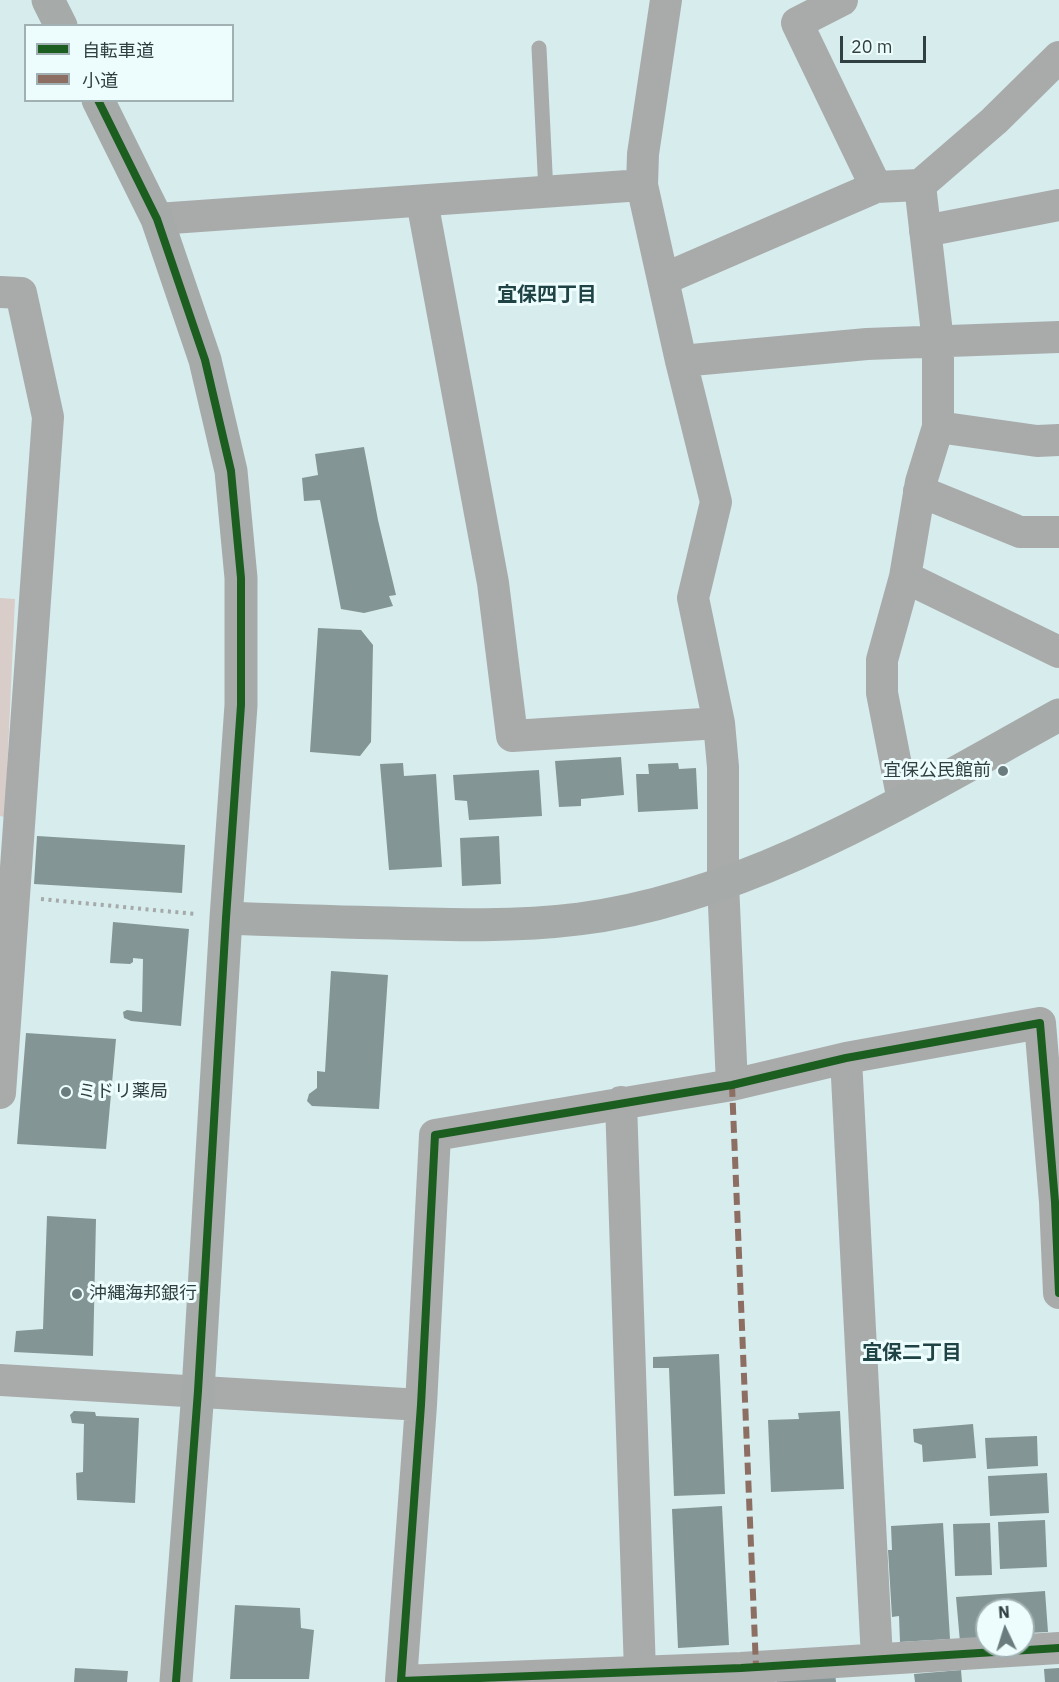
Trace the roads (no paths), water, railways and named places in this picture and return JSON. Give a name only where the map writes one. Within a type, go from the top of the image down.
[{"type":"street","points":[[48,0],[60,24]]},
{"type":"street","points":[[666,0],[643,154],[642,185],[681,361],[716,502],[693,598],[719,723],[723,768],[723,883],[732,1085]]},
{"type":"street","points":[[842,0],[797,23],[876,187]]},
{"type":"street","points":[[664,279],[876,187],[920,185],[994,121],[1059,57]]},
{"type":"street","points":[[99,102],[157,219],[205,360],[231,471],[241,578],[241,705],[198,1391],[176,1682]]},
{"type":"street","points":[[157,219],[642,185]]},
{"type":"street","points":[[903,801],[882,693],[882,660],[905,577],[919,491],[938,427],[938,342],[920,185]]},
{"type":"street","points":[[422,201],[493,583],[512,736],[719,723]]},
{"type":"street","points":[[925,231],[1059,205]]},
{"type":"street","points":[[0,292],[21,293],[48,417],[0,1093]]},
{"type":"street","points":[[681,361],[867,344],[1059,337]]},
{"type":"street","points":[[938,427],[1037,441],[1059,440]]},
{"type":"street","points":[[919,491],[1020,532],[1059,532]]},
{"type":"street","points":[[905,577],[1059,652]]},
{"type":"street","points":[[226,918],[487,927],[580,919],[654,904],[723,883],[805,850],[903,801],[1059,715]]},
{"type":"street","points":[[1059,1293],[1058,1217],[1040,1023],[846,1058],[732,1085],[435,1135],[421,1405],[401,1681],[640,1672],[757,1675],[877,1659],[1059,1648]]},
{"type":"street","points":[[846,1058],[877,1659]]},
{"type":"street","points":[[621,1102],[640,1672]]},
{"type":"street","points":[[0,1380],[421,1405]]},
{"type":"lane","points":[[539,48],[546,193]]},
{"type":"place","name":"宜保公民館前","points":[[1003,771]]},
{"type":"place","name":"ミドリ薬局","points":[[66,1092]]},
{"type":"place","name":"沖縄海邦銀行","points":[[77,1294]]},
{"type":"district","name":"宜保四丁目","points":[[547,295]]},
{"type":"district","name":"宜保二丁目","points":[[912,1353]]}]
